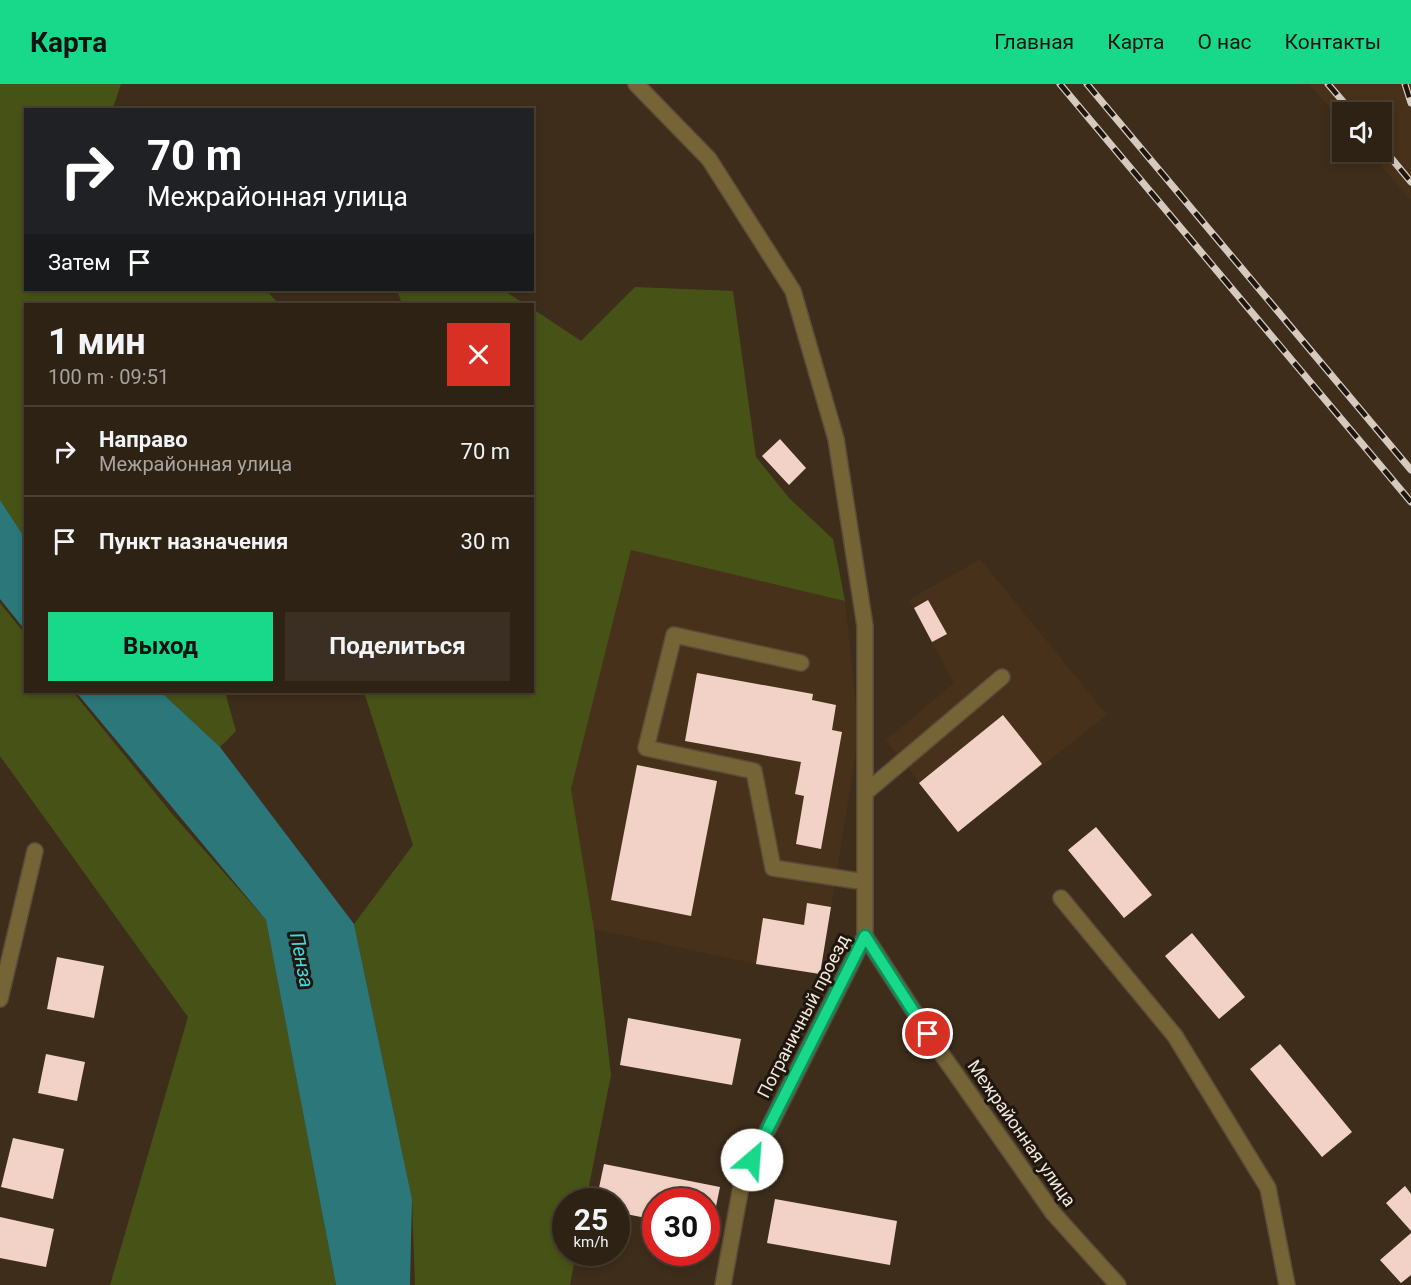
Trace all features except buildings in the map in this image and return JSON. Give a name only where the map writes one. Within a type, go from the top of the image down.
[{"type":"street","points":[[636,84],[709,159],[793,291],[836,439],[865,626],[865,936]]},
{"type":"street","points":[[801,663],[674,635],[646,748],[754,771],[773,868],[865,882]]},
{"type":"street","points":[[865,793],[1002,677]]},
{"type":"street","points":[[0,999],[35,851]]},
{"type":"street","points":[[1061,898],[1175,1036],[1268,1188],[1287,1285]]},
{"type":"street","name":"Пограничный проезд","points":[[723,1285],[742,1181],[865,936]]},
{"type":"street","name":"Межрайонная улица","points":[[865,936],[941,1053],[1053,1213],[1118,1285]]},
{"type":"shaded area","points":[[1309,84],[1411,84],[1411,200],[1378,162],[1392,162],[1392,102],[1332,102],[1332,110]]},
{"type":"shaded area","points":[[631,549],[845,601],[859,734],[820,974],[756,964],[594,929],[571,789]]},
{"type":"shaded area","points":[[980,559],[1107,715],[958,832],[886,740],[954,683],[909,600]]},
{"type":"green space","points":[[0,84],[121,84],[113,108],[24,108],[24,291],[267,291],[278,303],[24,303],[24,536],[0,500]]},
{"type":"green space","points":[[635,287],[733,291],[756,457],[789,498],[833,539],[845,601],[631,550],[571,789],[594,929],[611,1075],[589,1188],[552,1188],[552,1266],[574,1266],[570,1285],[415,1285],[412,1199],[354,924],[413,845],[364,693],[534,693],[534,310],[581,341]]},
{"type":"green space","points":[[397,291],[505,291],[523,303],[402,303]]},
{"type":"green space","points":[[0,603],[24,633],[24,693],[74,693],[173,815],[266,920],[336,1285],[110,1285],[188,1017],[0,756]]},
{"type":"green space","points":[[162,693],[225,693],[236,731],[220,747]]},
{"type":"water","points":[[0,500],[24,536],[24,629],[0,599]]},
{"type":"water","name":"Пенза","points":[[77,693],[162,693],[220,747],[354,924],[412,1199],[410,1285],[336,1285],[266,920]]},
{"type":"railway","points":[[1060,84],[1411,502]]},
{"type":"railway","points":[[1087,84],[1411,470]]},
{"type":"railway","points":[[1328,84],[1343,102]]},
{"type":"railway","points":[[1405,84],[1411,103]]},
{"type":"railway","points":[[1392,159],[1411,182]]},
{"type":"route","points":[[752,1160],[865,936],[928,1034]]}]
